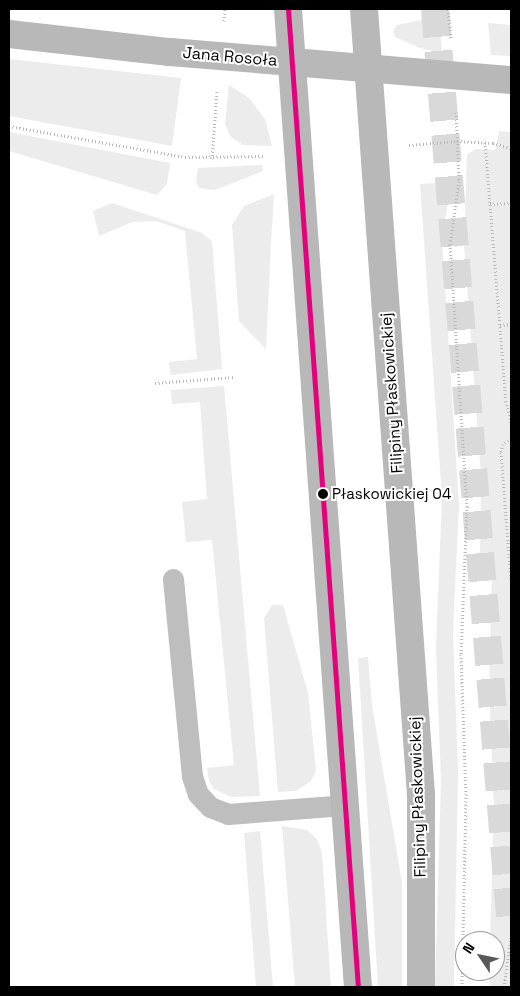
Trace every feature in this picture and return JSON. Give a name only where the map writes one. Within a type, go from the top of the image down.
[{"type":"main road","points":[[288,9],[358,987]]},
{"type":"main road","name":"Filipiny Płaskowickiej","points":[[364,9],[421,794],[421,987]]},
{"type":"main road","name":"Jana Rosoła","points":[[9,34],[291,63],[511,80]]},
{"type":"lane","points":[[173,579],[192,776],[198,794],[210,807],[228,814],[344,805]]},
{"type":"path","points":[[448,9],[449,17]]},
{"type":"path","points":[[212,159],[217,87]]},
{"type":"path","points":[[456,106],[458,196],[450,244],[467,506],[461,654],[466,794],[462,987]]},
{"type":"path","points":[[9,126],[212,159],[266,156]]},
{"type":"path","points":[[419,144],[457,141],[485,142],[511,148]]},
{"type":"path","points":[[485,142],[506,401],[511,422]]},
{"type":"path","points":[[490,204],[511,203]]},
{"type":"path","points":[[500,325],[511,324]]},
{"type":"path","points":[[155,383],[235,377]]},
{"type":"path","points":[[511,438],[503,444],[501,452],[511,581]]},
{"type":"path","points":[[504,987],[511,937]]},
{"type":"shaded area","points":[[421,20],[440,20],[442,53],[420,48],[395,37],[393,31],[397,25]]},
{"type":"shaded area","points":[[488,23],[511,25],[511,56],[491,55]]},
{"type":"shaded area","points":[[9,59],[181,78],[172,146],[9,116]]},
{"type":"shaded area","points":[[229,85],[249,98],[265,119],[272,146],[243,145],[230,136],[225,124]]},
{"type":"shaded area","points":[[499,131],[511,132],[511,987],[490,987],[490,981],[505,981],[505,931],[490,931],[494,807],[489,688],[492,576],[480,556],[481,477],[464,244],[467,155],[475,149],[495,150]]},
{"type":"shaded area","points":[[9,132],[170,163],[167,184],[157,195],[9,151]]},
{"type":"shaded area","points":[[262,165],[263,171],[215,190],[199,188],[196,182],[198,168]]},
{"type":"shaded area","points":[[451,182],[442,241],[459,505],[453,631],[458,772],[454,987],[435,987],[441,781],[436,648],[442,497],[420,184]]},
{"type":"shaded area","points":[[274,194],[266,349],[239,321],[232,225],[244,206]]},
{"type":"shaded area","points":[[112,203],[202,233],[212,241],[222,369],[171,375],[169,362],[197,359],[185,231],[156,221],[132,222],[99,236],[93,211]]},
{"type":"shaded area","points":[[224,386],[260,796],[231,797],[214,789],[209,781],[207,768],[234,765],[212,540],[186,542],[182,502],[207,499],[200,402],[172,404],[171,390]]},
{"type":"shaded area","points":[[272,605],[283,605],[308,693],[316,770],[311,781],[296,791],[278,792],[264,618]]},
{"type":"shaded area","points":[[368,657],[372,706],[402,882],[402,987],[378,987],[358,658]]},
{"type":"shaded area","points":[[282,826],[307,830],[317,839],[322,853],[331,987],[295,987]]},
{"type":"shaded area","points":[[260,831],[273,987],[256,987],[244,833]]},
{"type":"tunnel","points":[[435,9],[511,928]]},
{"type":"transit line","points":[[288,9],[358,987]]},
{"type":"place","name":"Płaskowickiej 04","points":[[323,494]]}]
